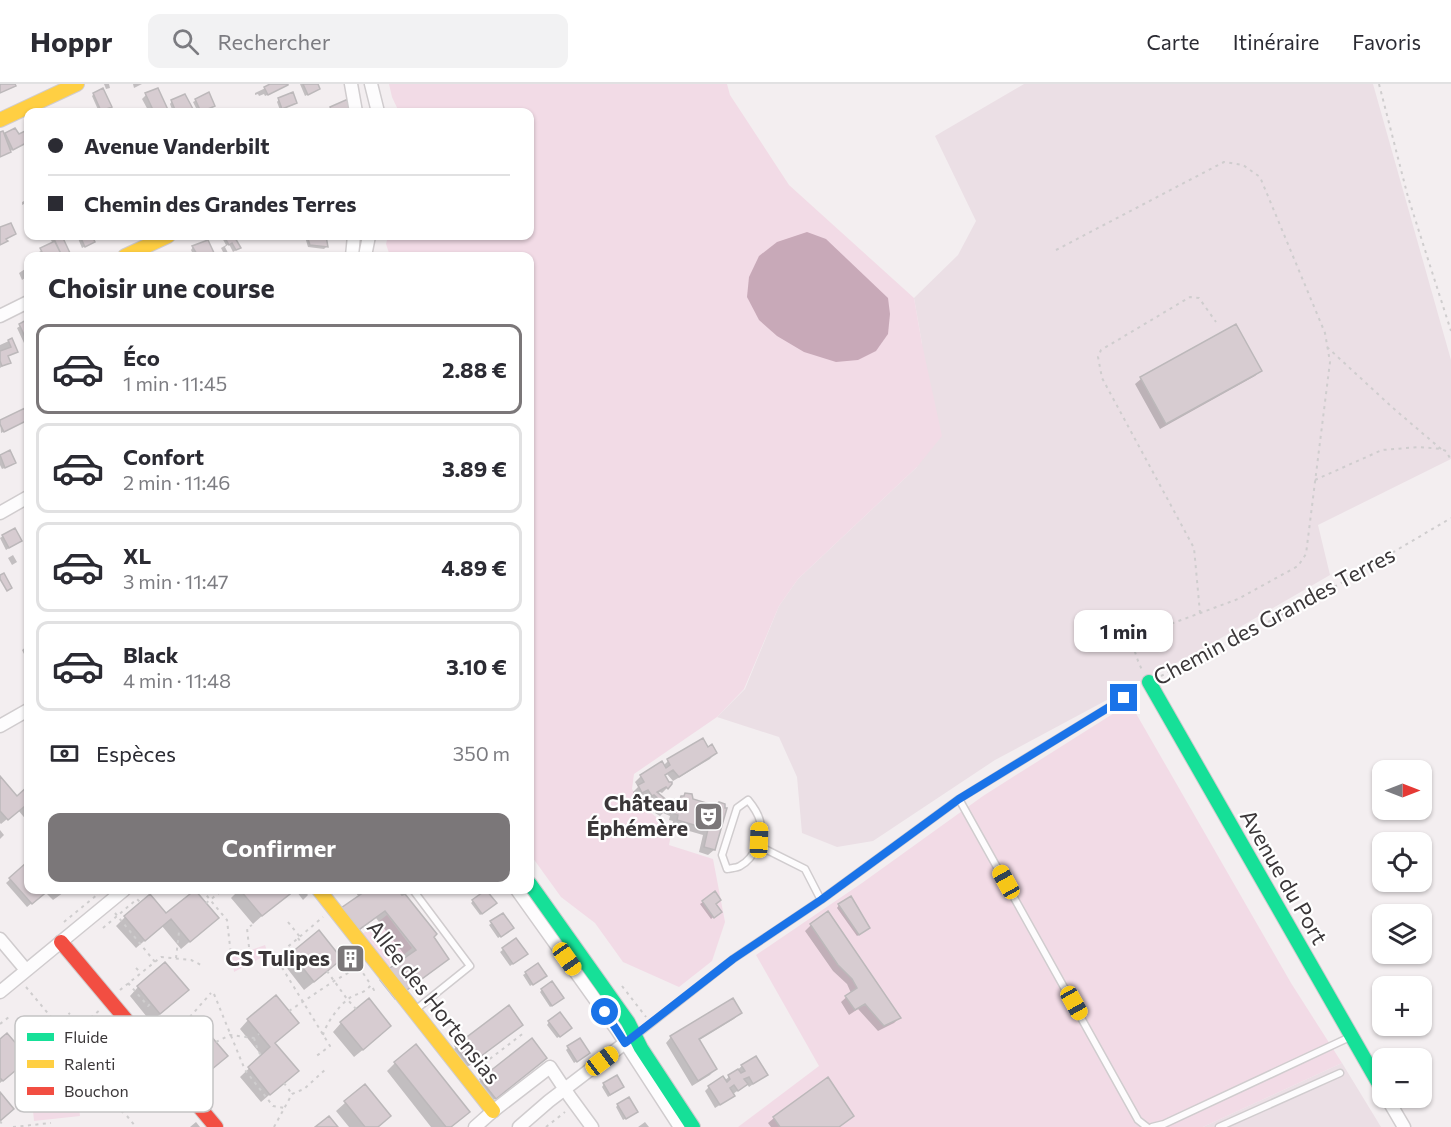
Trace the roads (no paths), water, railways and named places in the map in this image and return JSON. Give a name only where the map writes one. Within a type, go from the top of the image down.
[{"type":"street","points":[[26,108],[77,84]]},
{"type":"street","points":[[351,84],[355,108]]},
{"type":"street","points":[[371,84],[377,108]]},
{"type":"street","points":[[0,120],[24,109]]},
{"type":"street","points":[[134,252],[159,240]]},
{"type":"street","points":[[0,316],[24,304]]},
{"type":"street","points":[[0,513],[24,499]]},
{"type":"street","name":"Avenue du Port","points":[[1149,682],[1372,1072]]},
{"type":"street","points":[[0,726],[24,712]]},
{"type":"street","points":[[534,890],[628,1022],[630,1040],[680,1127]]},
{"type":"street","points":[[0,992],[61,942],[126,894]]},
{"type":"street","name":"Allée des Hortensias","points":[[322,894],[493,1111]]},
{"type":"street","points":[[520,894],[617,1030],[630,1040],[693,1127]]},
{"type":"street","points":[[0,939],[26,970]]},
{"type":"street","points":[[61,942],[123,1016]]},
{"type":"street","points":[[519,1127],[562,1084],[630,1040]]},
{"type":"street","points":[[475,1127],[550,1067],[592,1127]]},
{"type":"street","points":[[1393,1108],[1404,1127]]},
{"type":"street","points":[[203,1112],[216,1127]]},
{"type":"lane","points":[[630,1040],[733,959],[821,900],[959,799],[1124,698]]},
{"type":"lane","points":[[959,799],[1138,1120],[1147,1127]]},
{"type":"lane","points":[[748,800],[760,821],[758,845],[753,854],[740,866],[727,869],[722,855],[737,808],[748,800]]},
{"type":"lane","points":[[758,845],[805,869],[821,900]]},
{"type":"lane","points":[[414,1011],[470,966],[416,894]]},
{"type":"lane","points":[[1152,1127],[1164,1124],[1351,1037]]},
{"type":"lane","points":[[1219,1127],[1340,1073]]},
{"type":"place","name":"Château Éphémère","points":[[709,816]]},
{"type":"place","name":"CS Tulipes","points":[[351,958]]}]
